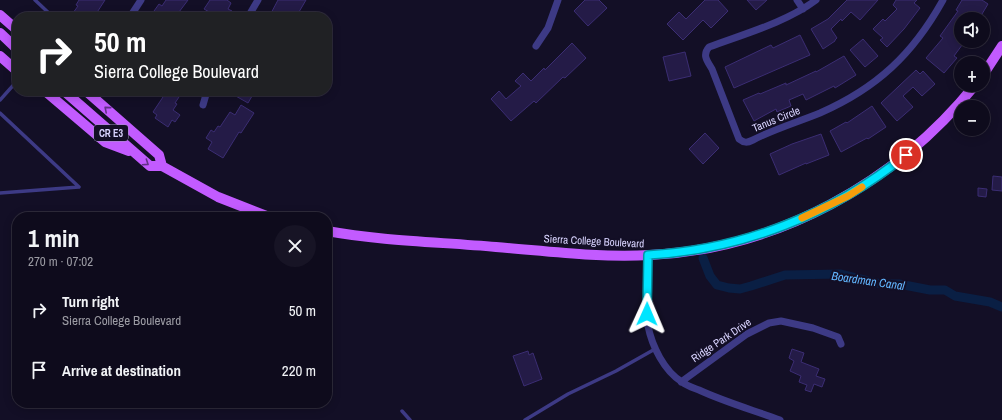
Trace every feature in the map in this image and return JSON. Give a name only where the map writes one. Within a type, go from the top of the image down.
[{"type":"main road","points":[[0,15],[12,26]]},
{"type":"main road","points":[[0,33],[12,44]]},
{"type":"main road","points":[[990,64],[1002,46]]},
{"type":"main road","points":[[0,56],[12,66]]},
{"type":"main road","name":"Sierra College Boulevard","points":[[332,232],[386,238],[595,254],[648,255],[675,253],[706,248],[744,239],[785,226],[834,203],[877,177],[906,155],[950,114],[969,92]]},
{"type":"main road","points":[[51,96],[105,142],[132,152]]},
{"type":"main road","name":"CR E3","points":[[70,96],[132,152],[150,166],[162,166],[218,197],[256,212]]},
{"type":"main road","name":"CR E3","points":[[92,96],[159,155],[162,166]]},
{"type":"street","points":[[133,12],[141,0]]},
{"type":"street","points":[[251,12],[258,0]]},
{"type":"street","points":[[536,46],[548,28],[558,0]]},
{"type":"street","points":[[797,0],[802,9]]},
{"type":"street","name":"Tanus Circle","points":[[816,0],[784,18],[709,47],[706,51],[705,56],[739,139],[742,142],[753,140],[820,113],[849,98],[874,82],[902,58],[915,43],[927,27],[943,0]]},
{"type":"street","points":[[203,105],[206,96]]},
{"type":"street","points":[[648,255],[648,326],[655,349],[664,365],[681,382],[718,398],[780,420]]},
{"type":"street","name":"Ridge Park Drive","points":[[681,382],[747,334],[769,323],[781,321],[813,328],[838,337],[841,344]]},
{"type":"lane","points":[[35,0],[48,12]]},
{"type":"lane","points":[[0,100],[12,87]]},
{"type":"lane","points":[[0,113],[79,187],[0,193]]},
{"type":"lane","points":[[525,420],[568,394],[616,371],[655,349]]},
{"type":"lane","points":[[402,411],[410,420]]},
{"type":"building","points":[[79,0],[105,0],[97,12],[74,12],[78,6],[76,5]]},
{"type":"building","points":[[166,0],[188,0],[179,12],[154,11],[159,4],[162,6]]},
{"type":"building","points":[[210,0],[227,0],[231,3],[228,9],[232,11],[209,12],[204,9]]},
{"type":"building","points":[[278,0],[306,0],[299,12],[272,12]]},
{"type":"building","points":[[585,0],[599,0],[607,8],[588,26],[574,11]]},
{"type":"building","points":[[705,0],[718,0],[728,11],[711,28],[703,20],[683,40],[667,24],[679,12],[686,19]]},
{"type":"building","points":[[747,0],[767,0],[756,10]]},
{"type":"building","points":[[847,0],[878,0],[860,20],[851,12],[842,21],[841,19],[831,29],[837,38],[823,49],[811,29],[828,19]]},
{"type":"building","points":[[896,0],[917,0],[914,3],[920,8],[904,29],[887,47],[880,40],[883,38],[873,29],[883,19],[885,21],[897,9],[893,5]]},
{"type":"building","points":[[962,0],[982,0],[988,4],[983,12],[957,12],[956,10]]},
{"type":"building","points":[[954,17],[954,48],[960,48],[954,56],[954,61],[944,73],[926,58],[943,38],[940,36]]},
{"type":"building","points":[[800,35],[810,55],[734,88],[725,67],[771,45],[773,48]]},
{"type":"building","points":[[863,39],[878,56],[865,67],[850,50]]},
{"type":"building","points":[[572,43],[586,58],[565,78],[563,77],[536,103],[534,101],[511,121],[491,99],[499,91],[506,99],[521,86],[515,81],[523,73],[531,81],[544,68],[545,70]]},
{"type":"building","points":[[685,52],[691,76],[669,81],[663,57]]},
{"type":"building","points":[[844,56],[856,75],[835,88],[834,86],[806,100],[803,94],[789,100],[791,106],[777,112],[776,109],[754,121],[743,100],[786,83],[786,85],[816,72]]},
{"type":"building","points":[[916,70],[920,74],[923,71],[935,84],[922,96],[913,87],[903,96],[913,107],[897,121],[881,103]]},
{"type":"building","points":[[164,96],[180,96],[175,103],[177,104],[173,110],[180,115],[175,122],[172,120],[168,127],[155,118],[157,115],[153,112]]},
{"type":"building","points":[[236,96],[252,96],[248,103]]},
{"type":"building","points":[[241,105],[254,113],[241,133],[239,132],[223,158],[208,149],[212,142],[206,138],[211,130],[214,132],[218,126],[220,127],[230,112],[235,115]]},
{"type":"building","points":[[872,106],[886,127],[868,139],[867,138],[841,152],[830,131],[846,122],[847,123]]},
{"type":"building","points":[[705,133],[719,148],[703,164],[689,149]]},
{"type":"building","points":[[821,134],[829,155],[779,175],[770,154],[792,144]]},
{"type":"building","points":[[993,176],[1002,177],[1002,191],[992,190]]},
{"type":"building","points":[[978,188],[987,189],[986,197],[978,196]]},
{"type":"building","points":[[792,349],[804,353],[801,362],[819,369],[816,376],[825,379],[822,387],[814,384],[811,392],[805,390],[807,385],[799,382],[801,376],[790,371],[794,361],[789,358]]},
{"type":"building","points":[[528,351],[529,355],[533,353],[542,379],[524,386],[513,356]]},
{"type":"waterway","name":"Boardman Canal","points":[[703,258],[710,276],[717,285],[729,288],[740,289],[785,275],[841,274],[881,284],[899,284],[930,290],[945,290],[955,296],[990,302],[1002,307]]},
{"type":"slow traffic","points":[[802,218],[848,196],[862,187]]},
{"type":"route","points":[[647,314],[648,255],[675,253],[725,244],[785,226],[848,196],[892,167],[906,155]]}]
